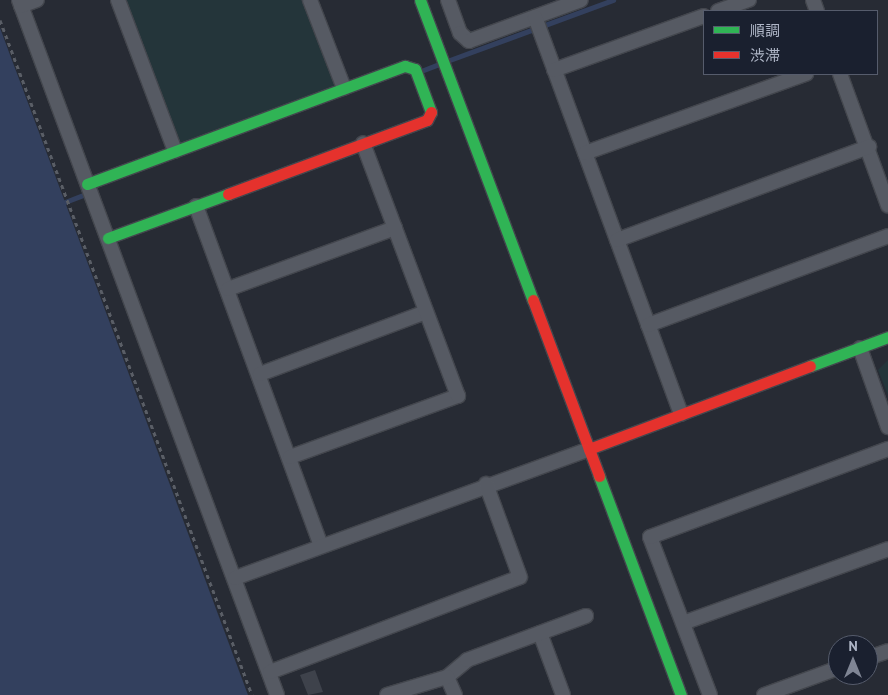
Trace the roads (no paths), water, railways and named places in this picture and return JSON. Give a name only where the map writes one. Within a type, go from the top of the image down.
[{"type":"street","points":[[37,0],[20,3],[277,695]]},
{"type":"street","points":[[118,0],[175,151]]},
{"type":"street","points":[[310,0],[344,88]]},
{"type":"street","points":[[420,0],[680,695]]},
{"type":"street","points":[[448,0],[460,33],[469,41],[581,0]]},
{"type":"street","points":[[721,10],[749,0]]},
{"type":"street","points":[[554,70],[703,16]]},
{"type":"street","points":[[535,17],[681,414]]},
{"type":"street","points":[[87,184],[405,66],[415,69],[428,103],[427,120],[108,238]]},
{"type":"street","points":[[585,153],[803,75]]},
{"type":"street","points":[[840,75],[869,147],[888,204]]},
{"type":"street","points":[[290,457],[458,396],[363,143]]},
{"type":"street","points":[[617,240],[869,147]]},
{"type":"street","points":[[196,206],[260,374],[321,546]]},
{"type":"street","points":[[228,289],[395,228]]},
{"type":"street","points":[[648,325],[888,236]]},
{"type":"street","points":[[260,374],[426,312]]},
{"type":"street","points":[[235,578],[486,484],[589,449],[888,337]]},
{"type":"street","points":[[860,348],[888,427]]},
{"type":"street","points":[[710,695],[650,536],[888,448]]},
{"type":"street","points":[[270,672],[520,577],[486,484]]},
{"type":"street","points":[[682,623],[888,549]]},
{"type":"street","points":[[387,695],[447,677],[467,660],[586,616]]},
{"type":"street","points":[[540,633],[563,695]]},
{"type":"street","points":[[764,695],[785,691],[828,672]]},
{"type":"street","points":[[447,677],[455,695]]},
{"type":"water","points":[[0,28],[65,202],[248,695],[0,695]]},
{"type":"waterway","points":[[447,61],[613,0]]},
{"type":"waterway","points":[[421,71],[439,64]]},
{"type":"waterway","points":[[65,202],[89,193]]}]
